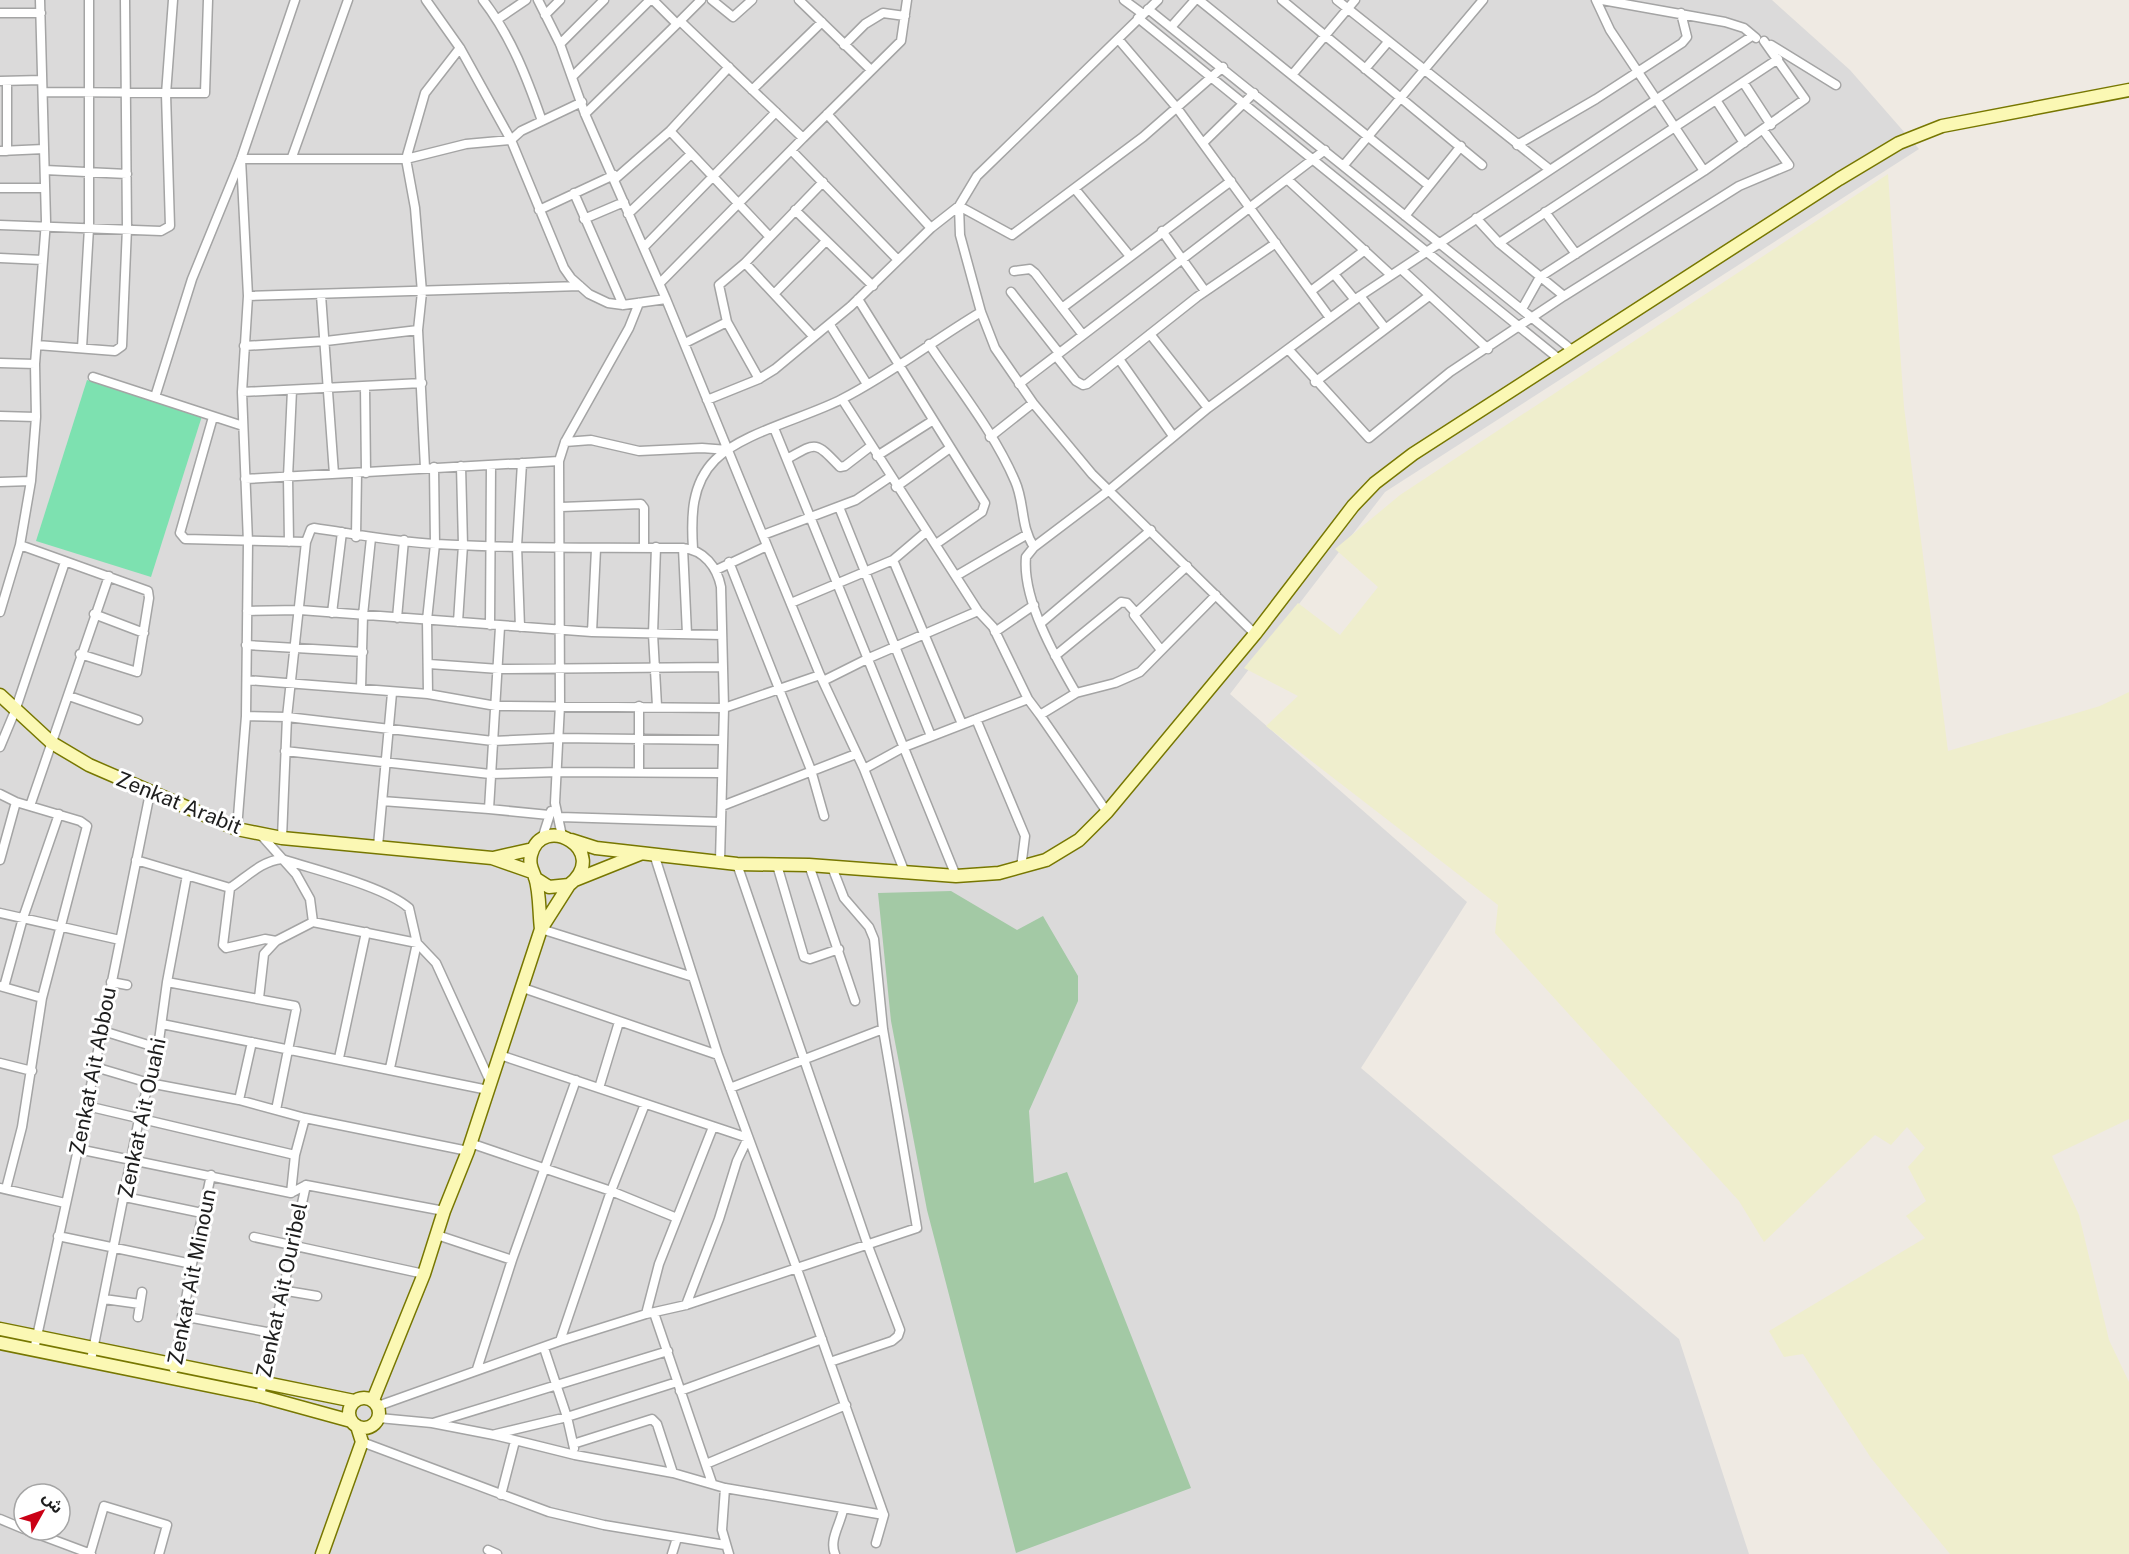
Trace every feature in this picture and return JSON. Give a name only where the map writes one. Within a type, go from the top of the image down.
[{"type":"main road","points":[[541,928],[530,856],[542,839],[567,838],[596,848],[737,864],[832,867],[956,876],[999,873],[1046,860],[1079,840],[1107,812],[1255,634],[1340,522],[1375,483],[1413,454],[1572,350],[1899,143],[1942,126],[2129,90]]},
{"type":"main road","name":"Zenkat Arabit","points":[[0,694],[15,711],[52,743],[89,765],[237,829],[282,838],[492,858]]},
{"type":"main road","points":[[92,1354],[173,1379],[260,1396],[370,1427],[444,1211],[469,1147],[541,928],[580,872],[581,854],[567,838]]},
{"type":"main road","points":[[492,858],[533,849]]},
{"type":"main road","points":[[492,858],[534,875],[549,887],[572,882],[649,853]]},
{"type":"main road","points":[[0,1329],[36,1343],[92,1354],[262,1380],[354,1401],[366,1397],[377,1408]]},
{"type":"main road","points":[[0,1343],[36,1343]]},
{"type":"main road","points":[[322,1554],[362,1442],[350,1407],[354,1401]]},
{"type":"street","points":[[0,612],[21,545],[31,481],[36,417],[35,364],[46,225],[40,0]]},
{"type":"street","points":[[82,348],[89,228],[89,0]]},
{"type":"street","points":[[37,345],[115,351],[122,346],[127,228],[125,0]]},
{"type":"street","points":[[0,225],[161,231],[170,226],[166,94],[173,0]]},
{"type":"street","points":[[43,92],[201,94],[206,91],[208,0]]},
{"type":"street","points":[[155,397],[192,279],[241,159],[295,0]]},
{"type":"street","points":[[292,157],[348,0]]},
{"type":"street","points":[[426,0],[460,48],[511,140],[564,268],[580,286],[608,303],[623,305],[666,299]]},
{"type":"street","points":[[483,0],[498,19],[525,71],[542,121]]},
{"type":"street","points":[[498,19],[526,0]]},
{"type":"street","points":[[538,0],[560,44],[585,114],[660,283],[821,678],[864,769],[905,873]]},
{"type":"street","points":[[545,15],[560,0]]},
{"type":"street","points":[[560,44],[604,0]]},
{"type":"street","points":[[573,76],[651,0],[729,67],[803,138]]},
{"type":"street","points":[[585,114],[701,0]]},
{"type":"street","points":[[712,0],[733,17],[752,0]]},
{"type":"street","points":[[800,0],[871,70]]},
{"type":"street","points":[[660,283],[902,41],[907,0]]},
{"type":"street","points":[[1124,0],[1244,103],[1559,359]]},
{"type":"street","points":[[707,400],[759,379],[830,325],[931,228],[959,206],[977,176],[996,155],[1119,40],[1158,0]]},
{"type":"street","points":[[1172,26],[1197,0],[1428,185]]},
{"type":"street","points":[[1282,0],[1482,165]]},
{"type":"street","points":[[1337,0],[1549,169]]},
{"type":"street","points":[[1292,75],[1355,0]]},
{"type":"street","points":[[1344,165],[1425,72],[1483,0]]},
{"type":"street","points":[[1596,0],[1610,30],[1704,171]]},
{"type":"street","points":[[1602,0],[1736,25],[1747,29],[1752,36],[1836,85]]},
{"type":"street","points":[[0,13],[41,13]]},
{"type":"street","points":[[844,45],[865,24],[883,13],[905,16]]},
{"type":"street","points":[[1517,145],[1596,99],[1686,39],[1681,13]]},
{"type":"street","points":[[1143,14],[1172,26],[1572,350]]},
{"type":"street","points":[[752,90],[822,22]]},
{"type":"street","points":[[1076,693],[1055,657],[1034,605],[1025,564],[1026,557],[1034,547],[1108,491],[1208,408],[1358,298],[1438,242],[1752,36]]},
{"type":"street","points":[[1119,40],[1177,108],[1330,318]]},
{"type":"street","points":[[1522,309],[1540,277],[1704,171],[1805,99],[1764,41]]},
{"type":"street","points":[[1365,69],[1388,42]]},
{"type":"street","points":[[428,694],[427,620],[435,544],[418,330],[422,292],[415,208],[406,159],[425,93],[460,48]]},
{"type":"street","points":[[1499,243],[1778,58]]},
{"type":"street","points":[[539,210],[614,177],[670,131],[729,67]]},
{"type":"street","points":[[959,206],[1012,235],[1076,189],[1177,108],[1223,67]]},
{"type":"street","points":[[42,80],[3,81],[4,151],[44,149]]},
{"type":"street","points":[[1288,349],[1315,382],[1369,438],[1450,372],[1488,349],[1564,296],[1739,186],[1790,165],[1743,82]]},
{"type":"street","points":[[1203,143],[1254,93]]},
{"type":"street","points":[[1716,100],[1744,143]]},
{"type":"street","points":[[241,159],[292,157],[406,159],[466,144],[511,140],[521,131],[582,102]]},
{"type":"street","points":[[644,247],[776,112]]},
{"type":"street","points":[[827,114],[931,228]]},
{"type":"street","points":[[670,131],[769,236]]},
{"type":"street","points":[[1405,216],[1461,146]]},
{"type":"street","points":[[1019,384],[1325,150]]},
{"type":"street","points":[[792,151],[898,260]]},
{"type":"street","points":[[628,214],[692,154]]},
{"type":"street","points":[[237,829],[246,716],[248,542],[242,392],[248,296],[241,159]]},
{"type":"street","points":[[45,170],[90,170],[127,174]]},
{"type":"street","points":[[1287,179],[1391,275]]},
{"type":"street","points":[[1062,308],[1129,255],[1231,181]]},
{"type":"street","points":[[759,379],[728,322],[719,285],[745,262],[823,182]]},
{"type":"street","points":[[0,188],[45,188]]},
{"type":"street","points":[[1076,189],[1129,255]]},
{"type":"street","points":[[574,193],[623,305]]},
{"type":"street","points":[[584,219],[624,202]]},
{"type":"street","points":[[959,206],[960,234],[981,312],[995,348],[1019,384],[1108,491],[1151,530],[1255,634]]},
{"type":"street","points":[[795,210],[873,286]]},
{"type":"street","points":[[1545,212],[1576,254]]},
{"type":"street","points":[[1476,218],[1499,243],[1564,296]]},
{"type":"street","points":[[1162,231],[1205,291]]},
{"type":"street","points":[[774,294],[826,241]]},
{"type":"street","points":[[1011,292],[1076,381],[1083,385],[1205,291],[1276,243]]},
{"type":"street","points":[[1311,291],[1365,250]]},
{"type":"street","points":[[0,258],[43,260]]},
{"type":"street","points":[[745,262],[813,336]]},
{"type":"street","points":[[1401,269],[1488,349]]},
{"type":"street","points":[[1014,271],[1033,270],[1083,335]]},
{"type":"street","points":[[1334,274],[1386,328]]},
{"type":"street","points":[[248,296],[580,286]]},
{"type":"street","points":[[321,295],[334,474]]},
{"type":"street","points":[[1315,382],[1428,296]]},
{"type":"street","points":[[858,299],[932,421],[983,498],[982,512],[936,544]]},
{"type":"street","points":[[542,839],[555,803],[558,772],[561,548],[559,461],[565,442],[629,328],[639,303]]},
{"type":"street","points":[[687,634],[688,548],[692,505],[696,491],[714,460],[728,450],[774,428],[842,399],[900,367],[929,344],[981,312]]},
{"type":"street","points":[[685,343],[728,322]]},
{"type":"street","points":[[830,325],[867,384]]},
{"type":"street","points":[[244,346],[326,341],[418,330]]},
{"type":"street","points":[[1150,334],[1208,408]]},
{"type":"street","points":[[929,344],[990,436],[1017,483],[1026,535],[1034,547]]},
{"type":"street","points":[[1119,358],[1173,436]]},
{"type":"street","points":[[0,363],[35,364]]},
{"type":"street","points":[[93,377],[243,426]]},
{"type":"street","points":[[242,392],[422,383]]},
{"type":"street","points":[[356,537],[362,473],[365,386]]},
{"type":"street","points":[[289,542],[288,477],[292,390]]},
{"type":"street","points":[[842,399],[896,487],[936,544],[978,611],[995,632],[1028,699],[1107,812]]},
{"type":"street","points":[[990,436],[1033,403]]},
{"type":"street","points":[[0,416],[36,417]]},
{"type":"street","points":[[213,417],[180,536],[185,539],[306,542]]},
{"type":"street","points":[[877,456],[932,421]]},
{"type":"street","points":[[774,428],[956,876]]},
{"type":"street","points":[[565,442],[591,440],[639,451],[702,448],[728,450]]},
{"type":"street","points":[[787,459],[814,445],[820,446],[840,467],[871,446]]},
{"type":"street","points":[[896,487],[950,448]]},
{"type":"street","points":[[245,479],[559,461]]},
{"type":"street","points":[[520,627],[518,546],[522,463]]},
{"type":"street","points":[[490,625],[491,465]]},
{"type":"street","points":[[458,622],[463,545],[461,466]]},
{"type":"street","points":[[763,535],[810,519],[868,494],[891,477]]},
{"type":"street","points":[[0,482],[31,481]]},
{"type":"street","points":[[561,507],[641,504],[644,508],[644,547]]},
{"type":"street","points":[[839,507],[931,736]]},
{"type":"street","points":[[282,838],[287,717],[293,683],[306,542],[313,528],[342,532],[356,537],[435,544],[596,549],[688,548],[716,570],[722,587],[724,708],[721,740],[720,861]]},
{"type":"street","points":[[1041,623],[1151,530]]},
{"type":"street","points":[[332,613],[342,532]]},
{"type":"street","points":[[791,603],[893,560],[926,532]]},
{"type":"street","points":[[956,576],[1026,535]]},
{"type":"street","points":[[361,688],[363,615],[371,538]]},
{"type":"street","points":[[397,618],[404,540]]},
{"type":"street","points":[[21,545],[148,591],[144,633],[136,673],[80,654]]},
{"type":"street","points":[[716,570],[767,546]]},
{"type":"street","points":[[656,547],[653,634],[657,706]]},
{"type":"street","points":[[591,632],[596,549]]},
{"type":"street","points":[[893,560],[962,724]]},
{"type":"street","points":[[0,747],[15,711],[65,562]]},
{"type":"street","points":[[729,562],[811,770],[824,816]]},
{"type":"street","points":[[1161,650],[1135,620],[1136,613],[1187,566]]},
{"type":"street","points":[[30,806],[69,696],[80,654],[109,576]]},
{"type":"street","points":[[1040,715],[1076,693],[1128,678],[1140,672],[1216,595]]},
{"type":"street","points":[[1055,657],[1121,602],[1127,603],[1136,613]]},
{"type":"street","points":[[995,632],[1034,605]]},
{"type":"street","points":[[247,611],[300,610],[500,627],[722,635]]},
{"type":"street","points":[[247,680],[428,694],[496,706],[724,708],[821,678],[978,611]]},
{"type":"street","points":[[94,614],[144,633]]},
{"type":"street","points":[[489,809],[500,627]]},
{"type":"street","points":[[246,645],[363,652]]},
{"type":"street","points":[[429,664],[499,669],[723,667]]},
{"type":"street","points":[[378,846],[392,693]]},
{"type":"street","points":[[69,696],[138,720]]},
{"type":"street","points":[[864,769],[904,747],[1028,699]]},
{"type":"street","points":[[639,706],[639,771]]},
{"type":"street","points":[[246,716],[287,717],[493,741],[558,738],[721,740]]},
{"type":"street","points":[[976,718],[1025,836],[1022,868]]},
{"type":"street","points":[[285,751],[490,774],[639,771],[721,773]]},
{"type":"street","points":[[722,806],[856,754]]},
{"type":"street","name":"Zenkat Ait Abbou","points":[[36,1343],[103,1031],[150,793]]},
{"type":"street","points":[[0,794],[16,802],[84,822],[87,826],[42,998],[22,1128],[3,1188],[65,1203]]},
{"type":"street","points":[[382,801],[549,815]]},
{"type":"street","points":[[0,860],[16,802]]},
{"type":"street","points":[[555,803],[567,838]]},
{"type":"street","points":[[42,998],[2,986],[59,814]]},
{"type":"street","points":[[560,817],[722,822]]},
{"type":"street","points":[[261,835],[296,874],[310,899],[313,922]]},
{"type":"street","points":[[649,853],[718,1055],[884,1515],[876,1543]]},
{"type":"street","points":[[276,941],[265,939],[223,947],[230,888],[264,863],[282,859],[402,902],[409,908],[417,943],[390,1068]]},
{"type":"street","points":[[136,860],[230,888]]},
{"type":"street","points":[[737,864],[900,1334],[892,1341],[830,1362]]},
{"type":"street","points":[[777,865],[804,957],[810,959],[838,949]]},
{"type":"street","points":[[809,866],[855,1001]]},
{"type":"street","points":[[377,1408],[477,1369],[560,1341],[650,1313],[686,1305],[910,1233],[917,1228],[883,1029],[872,933],[844,898],[832,867]]},
{"type":"street","name":"Zenkat Ait Ouahi","points":[[92,1354],[139,1119],[158,1048],[167,982],[187,875]]},
{"type":"street","points":[[0,913],[120,940]]},
{"type":"street","points":[[259,998],[264,954],[276,941],[313,922],[417,943],[436,963],[489,1085]]},
{"type":"street","points":[[541,928],[693,977]]},
{"type":"street","points":[[339,1058],[366,932]]},
{"type":"street","points":[[111,982],[128,985]]},
{"type":"street","points":[[167,982],[259,998],[293,1005],[296,1008],[276,1110]]},
{"type":"street","points":[[523,988],[718,1055]]},
{"type":"street","points":[[599,1088],[619,1022]]},
{"type":"street","points":[[162,1024],[489,1085]]},
{"type":"street","points":[[730,1088],[883,1029]]},
{"type":"street","points":[[103,1031],[158,1048]]},
{"type":"street","points":[[239,1100],[252,1042]]},
{"type":"street","points":[[500,1054],[748,1138]]},
{"type":"street","points":[[0,1063],[32,1071]]},
{"type":"street","points":[[95,1067],[149,1083],[239,1100],[305,1118],[469,1147],[611,1191],[677,1218]]},
{"type":"street","points":[[477,1369],[543,1169],[576,1080]]},
{"type":"street","points":[[560,1341],[611,1191],[645,1104]]},
{"type":"street","points":[[87,1106],[295,1155]]},
{"type":"street","points":[[291,1192],[295,1155],[305,1118]]},
{"type":"street","points":[[712,1483],[668,1351],[650,1313],[659,1264],[713,1126]]},
{"type":"street","points":[[686,1305],[719,1219],[737,1161],[748,1138]]},
{"type":"street","points":[[78,1149],[291,1192],[306,1185],[444,1211]]},
{"type":"street","name":"Zenkat Ait Minoun","points":[[173,1379],[182,1316],[211,1175]]},
{"type":"street","name":"Zenkat Ait Ouribel","points":[[260,1396],[281,1290],[306,1185]]},
{"type":"street","points":[[125,1197],[202,1213]]},
{"type":"street","points":[[436,1235],[512,1260]]},
{"type":"street","points":[[58,1236],[115,1246],[192,1264]]},
{"type":"street","points":[[255,1238],[423,1274]]},
{"type":"street","points":[[281,1290],[317,1296]]},
{"type":"street","points":[[138,1317],[142,1292]]},
{"type":"street","points":[[104,1299],[140,1304]]},
{"type":"street","points":[[182,1316],[272,1333]]},
{"type":"street","points":[[494,1435],[679,1387],[822,1340]]},
{"type":"street","points":[[544,1348],[567,1417],[575,1455]]},
{"type":"street","points":[[432,1423],[557,1387],[668,1351]]},
{"type":"street","points":[[706,1464],[846,1405]]},
{"type":"street","points":[[377,1408],[432,1423],[494,1435],[575,1455],[673,1473],[725,1488],[843,1510],[884,1515]]},
{"type":"street","points":[[573,1444],[652,1419],[657,1424],[673,1473]]},
{"type":"street","points":[[501,1496],[515,1441]]},
{"type":"street","points":[[362,1442],[501,1496],[573,1518],[724,1545]]},
{"type":"street","points":[[725,1488],[722,1522],[724,1545],[729,1554]]},
{"type":"street","points":[[59,1542],[90,1554],[104,1506],[167,1525],[159,1554]]},
{"type":"street","points":[[835,1554],[832,1541],[840,1525],[843,1510]]},
{"type":"street","points":[[672,1554],[677,1538]]},
{"type":"shaded area","points":[[0,0],[1772,0],[1850,70],[1919,149],[1385,492],[1230,694],[1467,902],[1361,1068],[1679,1339],[1749,1554],[0,1554]]},
{"type":"green space","points":[[1888,174],[1904,407],[1948,751],[2100,706],[2129,692],[2129,1119],[2052,1156],[2079,1215],[2109,1340],[2129,1382],[2129,1554],[1950,1554],[1871,1458],[1803,1354],[1784,1357],[1769,1331],[1925,1238],[1906,1216],[1926,1201],[1908,1167],[1925,1148],[1907,1127],[1891,1145],[1875,1135],[1764,1242],[1739,1201],[1495,933],[1498,905],[1266,726],[1298,696],[1244,668],[1298,603],[1340,635],[1378,587],[1335,549],[1400,495]]},
{"type":"green space","points":[[87,380],[202,416],[151,577],[36,541]]},
{"type":"green space","points":[[951,891],[1017,930],[1043,916],[1078,976],[1078,1001],[1029,1111],[1034,1183],[1067,1172],[1191,1488],[1016,1553],[927,1210],[891,1021],[878,893]]}]
